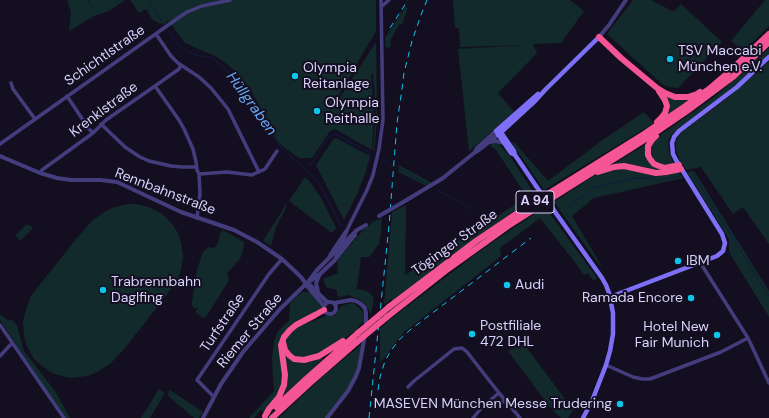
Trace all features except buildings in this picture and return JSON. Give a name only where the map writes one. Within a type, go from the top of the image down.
[{"type":"highway","name":"Töginger Straße","points":[[267,418],[306,379],[389,307],[515,215],[644,134],[684,107],[709,89],[769,34]]},
{"type":"highway","points":[[598,39],[657,88],[670,95],[675,97],[688,97],[709,89]]},
{"type":"highway","name":"Töginger Straße","points":[[267,418],[288,402],[387,316],[466,256],[508,226],[682,115],[734,76],[769,42]]},
{"type":"highway","points":[[644,134],[648,128],[661,118],[665,113],[667,106],[657,88]]},
{"type":"highway","points":[[680,167],[665,168],[654,164],[648,155],[648,146],[655,136],[676,122],[682,115]]},
{"type":"highway","points":[[577,182],[582,182],[595,173],[614,167],[624,166],[656,173],[666,172],[680,167]]},
{"type":"highway","points":[[267,418],[269,409],[279,397],[284,385],[281,345],[284,337],[293,327],[325,308]]},
{"type":"highway","points":[[284,337],[286,353],[294,358],[304,360],[319,356],[338,345],[354,333],[358,333]]},
{"type":"highway","points":[[276,418],[283,411],[288,402]]},
{"type":"main road","points":[[498,132],[535,101],[598,39]]},
{"type":"main road","points":[[610,297],[721,254],[725,247],[722,234],[673,154],[673,140],[677,134],[737,88],[769,57]]},
{"type":"main road","points":[[498,132],[511,153],[515,155]]},
{"type":"main road","points":[[498,132],[514,151],[515,155],[536,186],[602,278],[610,297],[613,313],[611,348],[592,401],[583,418]]},
{"type":"street","name":"Schichtlstraße","points":[[0,144],[180,16],[202,6],[230,0]]},
{"type":"street","points":[[334,261],[348,228],[367,190],[373,175],[379,149],[383,120],[381,0]]},
{"type":"street","points":[[381,7],[389,0]]},
{"type":"street","points":[[598,39],[626,0]]},
{"type":"street","points":[[156,34],[181,66],[199,77],[208,85],[228,109],[259,172]]},
{"type":"street","name":"Krenklstraße","points":[[40,173],[42,170],[94,133],[106,120],[179,69],[181,66]]},
{"type":"street","points":[[11,83],[13,89],[35,119]]},
{"type":"street","points":[[155,86],[179,120],[193,150],[196,167],[199,174],[200,193],[197,218]]},
{"type":"street","points":[[67,96],[94,133]]},
{"type":"street","points":[[101,124],[125,147],[149,161],[171,166],[196,167]]},
{"type":"street","points":[[474,152],[490,142],[498,132]]},
{"type":"street","points":[[379,216],[440,181],[477,148],[498,132]]},
{"type":"street","points":[[490,142],[496,141],[504,143]]},
{"type":"street","points":[[199,174],[227,172],[252,175],[266,169],[277,151]]},
{"type":"street","name":"Rennbahnstraße","points":[[0,156],[40,173],[63,179],[95,179],[117,182],[173,209],[234,230],[282,259],[318,292],[325,308]]},
{"type":"street","name":"Riemer Straße","points":[[203,418],[229,372],[243,352],[280,309],[307,283],[317,270],[357,230],[366,225],[356,234],[334,261],[319,275],[307,283]]},
{"type":"street","points":[[328,259],[348,228]]},
{"type":"street","name":"Turfstraße","points":[[214,397],[197,380],[269,274],[282,259]]},
{"type":"street","points":[[701,262],[748,338],[769,383]]},
{"type":"street","points":[[318,292],[316,283],[319,275]]},
{"type":"street","name":"Rennbahnstraße","points":[[307,283],[307,286],[311,292],[325,308]]},
{"type":"street","points":[[299,291],[305,290],[311,292]]},
{"type":"street","points":[[327,418],[348,391],[356,376],[359,368],[367,320],[365,308],[356,301],[343,301],[335,305]]},
{"type":"street","points":[[331,302],[335,305],[336,309],[334,313],[330,314],[325,308],[331,302]]},
{"type":"street","points":[[0,325],[64,418]]},
{"type":"street","points":[[606,365],[642,380],[650,379],[721,352],[748,338]]},
{"type":"street","points":[[0,356],[12,343]]},
{"type":"street","points":[[408,387],[454,349],[462,348],[467,352],[498,393],[520,418]]},
{"type":"street","points":[[473,418],[478,411],[498,393]]},
{"type":"street","points":[[488,402],[506,402]]},
{"type":"green space","points":[[67,0],[88,0],[93,9],[89,0],[125,0],[109,11],[94,16],[69,31],[71,12]]},
{"type":"green space","name":"Olympia Reitanlage","points":[[130,0],[376,0],[376,31],[320,128],[376,42],[377,115],[374,151],[376,115],[373,74],[371,74],[374,116],[372,150],[335,129],[330,131],[312,158],[299,158],[282,146],[277,140],[252,92],[233,69],[219,58],[185,43],[164,15],[168,21],[165,24],[159,23],[153,20],[146,9],[139,13]]},
{"type":"green space","points":[[453,0],[570,0],[584,11],[561,43],[533,44],[537,53],[498,93],[514,112],[469,151],[458,49],[524,45],[460,47],[459,28],[455,28]]},
{"type":"green space","name":"TSV Maccabi München e.V.","points":[[633,0],[651,0],[672,11],[674,11],[681,4],[722,42],[678,88],[669,87],[662,84],[607,34]]},
{"type":"green space","points":[[765,0],[769,0],[769,26],[744,51],[731,41]]},
{"type":"green space","points":[[405,7],[408,8],[402,24],[399,24],[391,39],[390,47],[386,48],[385,38]]},
{"type":"green space","points":[[769,48],[769,55],[748,75],[674,132],[669,138],[669,153],[674,164],[670,166],[658,164],[651,157],[650,147],[656,138],[718,94]]},
{"type":"green space","points":[[769,61],[769,244],[743,207],[733,214],[701,167],[687,170],[680,161],[676,149],[676,140],[682,132],[725,100]]},
{"type":"green space","points":[[663,93],[691,98],[665,116]]},
{"type":"green space","points":[[644,112],[654,123],[544,190],[512,143],[514,142],[548,181],[604,139]]},
{"type":"green space","points":[[336,138],[370,156],[358,192],[344,220],[316,165],[333,139]]},
{"type":"green space","points":[[495,143],[499,144],[511,158],[536,196],[474,239],[392,301],[391,299],[384,305],[392,212],[406,205],[405,275],[527,197],[496,150],[490,145]]},
{"type":"green space","points":[[648,143],[648,158],[667,169],[658,171],[612,165]]},
{"type":"green space","points":[[399,165],[432,183],[427,186],[398,172]]},
{"type":"green space","points":[[623,169],[676,172],[683,178],[594,198],[572,216],[601,265],[600,266],[554,202],[600,172]]},
{"type":"green space","points":[[694,171],[769,291],[769,317],[732,257],[729,250],[729,239],[687,172]]},
{"type":"green space","points":[[305,177],[321,198],[336,228],[332,233],[289,201]]},
{"type":"green space","points":[[287,203],[276,227],[271,246],[263,241]]},
{"type":"green space","name":"Trabrennbahn Daglfing","points":[[128,204],[137,204],[151,208],[167,218],[175,228],[179,235],[183,257],[178,278],[125,348],[110,364],[88,376],[69,378],[52,373],[34,359],[26,344],[23,321],[31,296],[92,221],[106,211]]},
{"type":"green space","points":[[545,207],[597,278],[594,281],[588,273],[584,275],[540,218],[500,248],[501,256],[403,333],[380,363],[380,329],[388,321],[484,248]]},
{"type":"green space","points":[[382,218],[379,244],[369,257],[361,257],[357,287],[355,289],[364,290],[370,293],[374,298],[371,314],[366,305],[359,299],[348,295],[337,296],[337,290],[326,287],[323,279],[338,273],[337,261],[364,229],[373,222]]},
{"type":"green space","points":[[26,225],[33,228],[21,240],[18,239],[16,235]]},
{"type":"green space","points":[[223,230],[244,242],[243,250],[240,259],[227,273],[229,280],[206,317],[203,318],[196,313],[196,310],[199,308],[194,308],[192,306],[197,270],[203,252],[208,247],[214,248],[216,246],[220,233]]},
{"type":"green space","points":[[302,292],[310,292],[322,306],[321,309],[319,312],[298,320],[283,333],[279,344],[284,378],[279,394],[264,413],[261,410],[254,418],[249,418],[274,391],[272,357],[274,342],[278,331],[289,321],[290,303]]},
{"type":"green space","points":[[353,303],[364,313],[365,321],[358,326],[358,329],[317,356],[299,359],[291,355],[287,350],[287,338],[295,329],[326,316],[336,315],[342,306]]},
{"type":"green space","points":[[0,314],[9,321],[11,319],[17,325],[24,351],[55,391],[70,418],[66,418],[55,404],[0,320]]},
{"type":"green space","points":[[362,344],[354,379],[325,418],[279,418],[322,377]]},
{"type":"green space","points":[[524,344],[573,410],[568,418],[561,418],[549,406],[508,351]]},
{"type":"green space","points":[[283,347],[293,361],[302,363],[314,361],[320,358],[323,359],[283,396],[286,388]]},
{"type":"green space","points":[[159,389],[165,393],[150,418],[141,418]]},
{"type":"green space","points":[[170,390],[203,412],[199,418],[194,418],[167,395]]},
{"type":"waterway","name":"Hüllgraben","points":[[149,0],[165,26]]},
{"type":"waterway","name":"Hüllgraben","points":[[167,28],[180,47],[196,55],[212,58],[225,68],[244,90],[281,147],[317,180],[341,225]]},
{"type":"waterway","points":[[308,164],[312,163],[328,137],[336,134],[371,154]]},
{"type":"waterway","points":[[383,160],[387,162]]},
{"type":"waterway","points":[[398,168],[428,185]]},
{"type":"waterway","points":[[693,174],[769,296]]},
{"type":"waterway","points":[[661,180],[681,176]]},
{"type":"waterway","points":[[569,209],[570,203],[582,197],[592,188],[635,178],[653,178]]},
{"type":"waterway","points":[[437,190],[464,204],[473,212]]},
{"type":"railway","points":[[390,28],[408,0]]},
{"type":"railway","points":[[369,418],[389,226],[397,123],[404,73],[412,41],[427,0]]},
{"type":"railway","points":[[378,390],[385,361],[399,340],[531,238]]},
{"type":"place","name":"TSV Maccabi München e.V.","points":[[670,59]]},
{"type":"place","name":"Olympia Reitanlage","points":[[295,76]]},
{"type":"place","name":"Olympia Reithalle","points":[[317,111]]},
{"type":"place","name":"IBM","points":[[678,261]]},
{"type":"place","name":"Audi","points":[[507,285]]},
{"type":"place","name":"Trabrennbahn Daglfing","points":[[103,290]]},
{"type":"place","name":"Ramada Encore","points":[[691,298]]},
{"type":"place","name":"Postfiliale 472 DHL","points":[[472,334]]},
{"type":"place","name":"Hotel New Fair Munich","points":[[717,335]]},
{"type":"place","name":"MASEVEN München Messe Trudering","points":[[620,404]]}]
